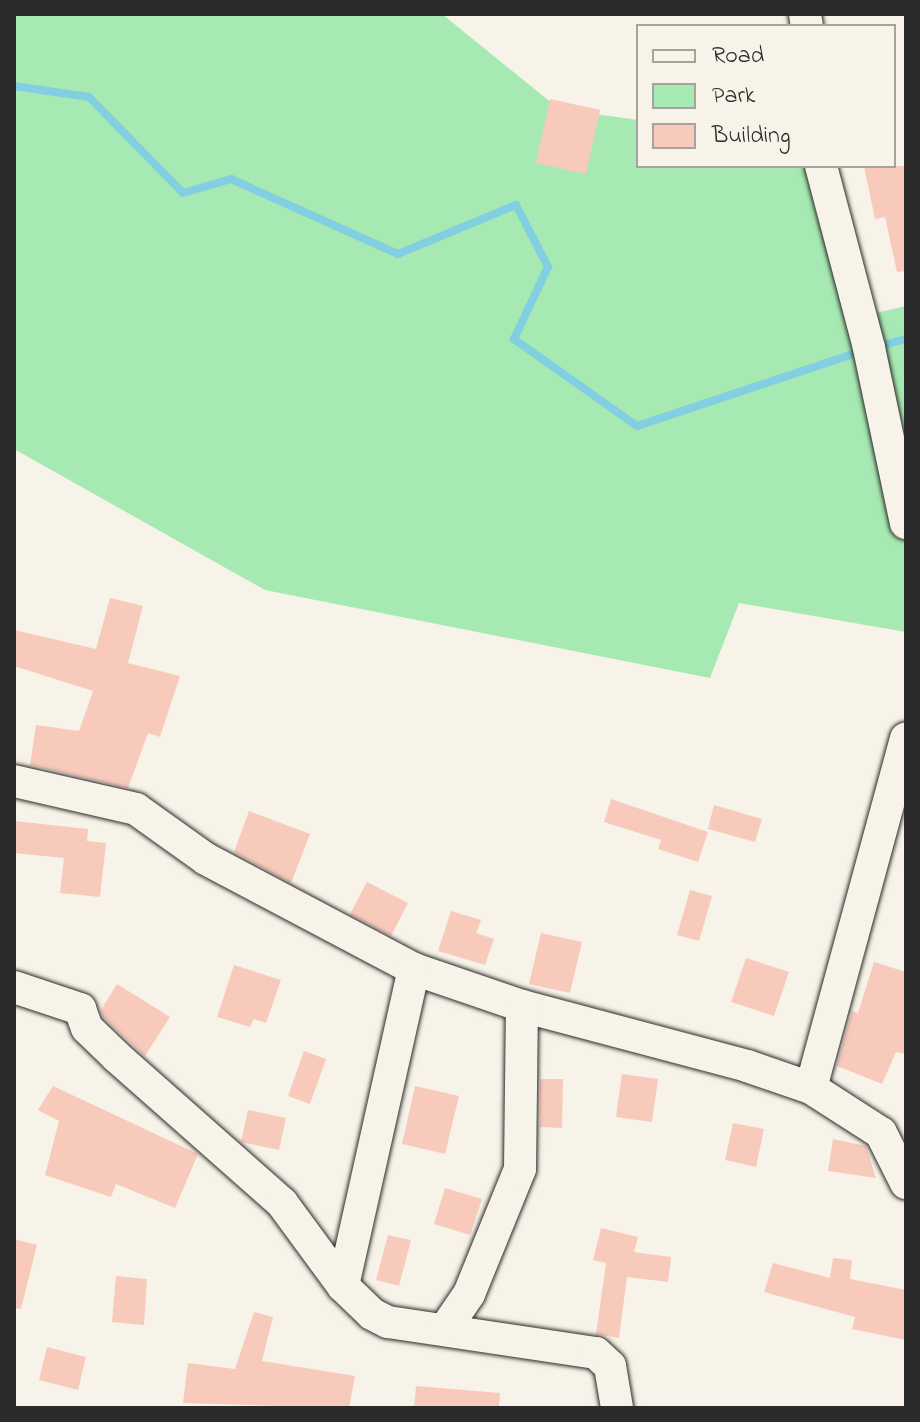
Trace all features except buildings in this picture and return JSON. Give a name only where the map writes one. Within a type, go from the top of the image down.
[{"type":"street","points":[[822,168],[869,348],[906,523]]},
{"type":"street","points":[[811,1088],[906,739]]},
{"type":"street","points":[[14,781],[136,809],[206,859],[414,969],[522,1006],[747,1066],[811,1088],[881,1133],[906,1183]]},
{"type":"street","points":[[343,1286],[414,969]]},
{"type":"street","points":[[14,987],[80,1009],[87,1028],[117,1057],[282,1203],[343,1286],[372,1314],[388,1322],[596,1353],[610,1366],[617,1408]]},
{"type":"street","points":[[445,1329],[469,1294],[520,1169],[522,1006]]},
{"type":"green space","points":[[14,14],[442,14],[559,109],[636,120],[636,168],[816,168],[854,318],[906,306],[906,632],[739,603],[710,678],[265,590],[14,449]]},
{"type":"waterway","points":[[14,86],[89,97],[183,193],[231,179],[398,254],[516,205],[548,267],[514,339],[637,426],[863,351]]},
{"type":"waterway","points":[[876,347],[906,339]]}]
